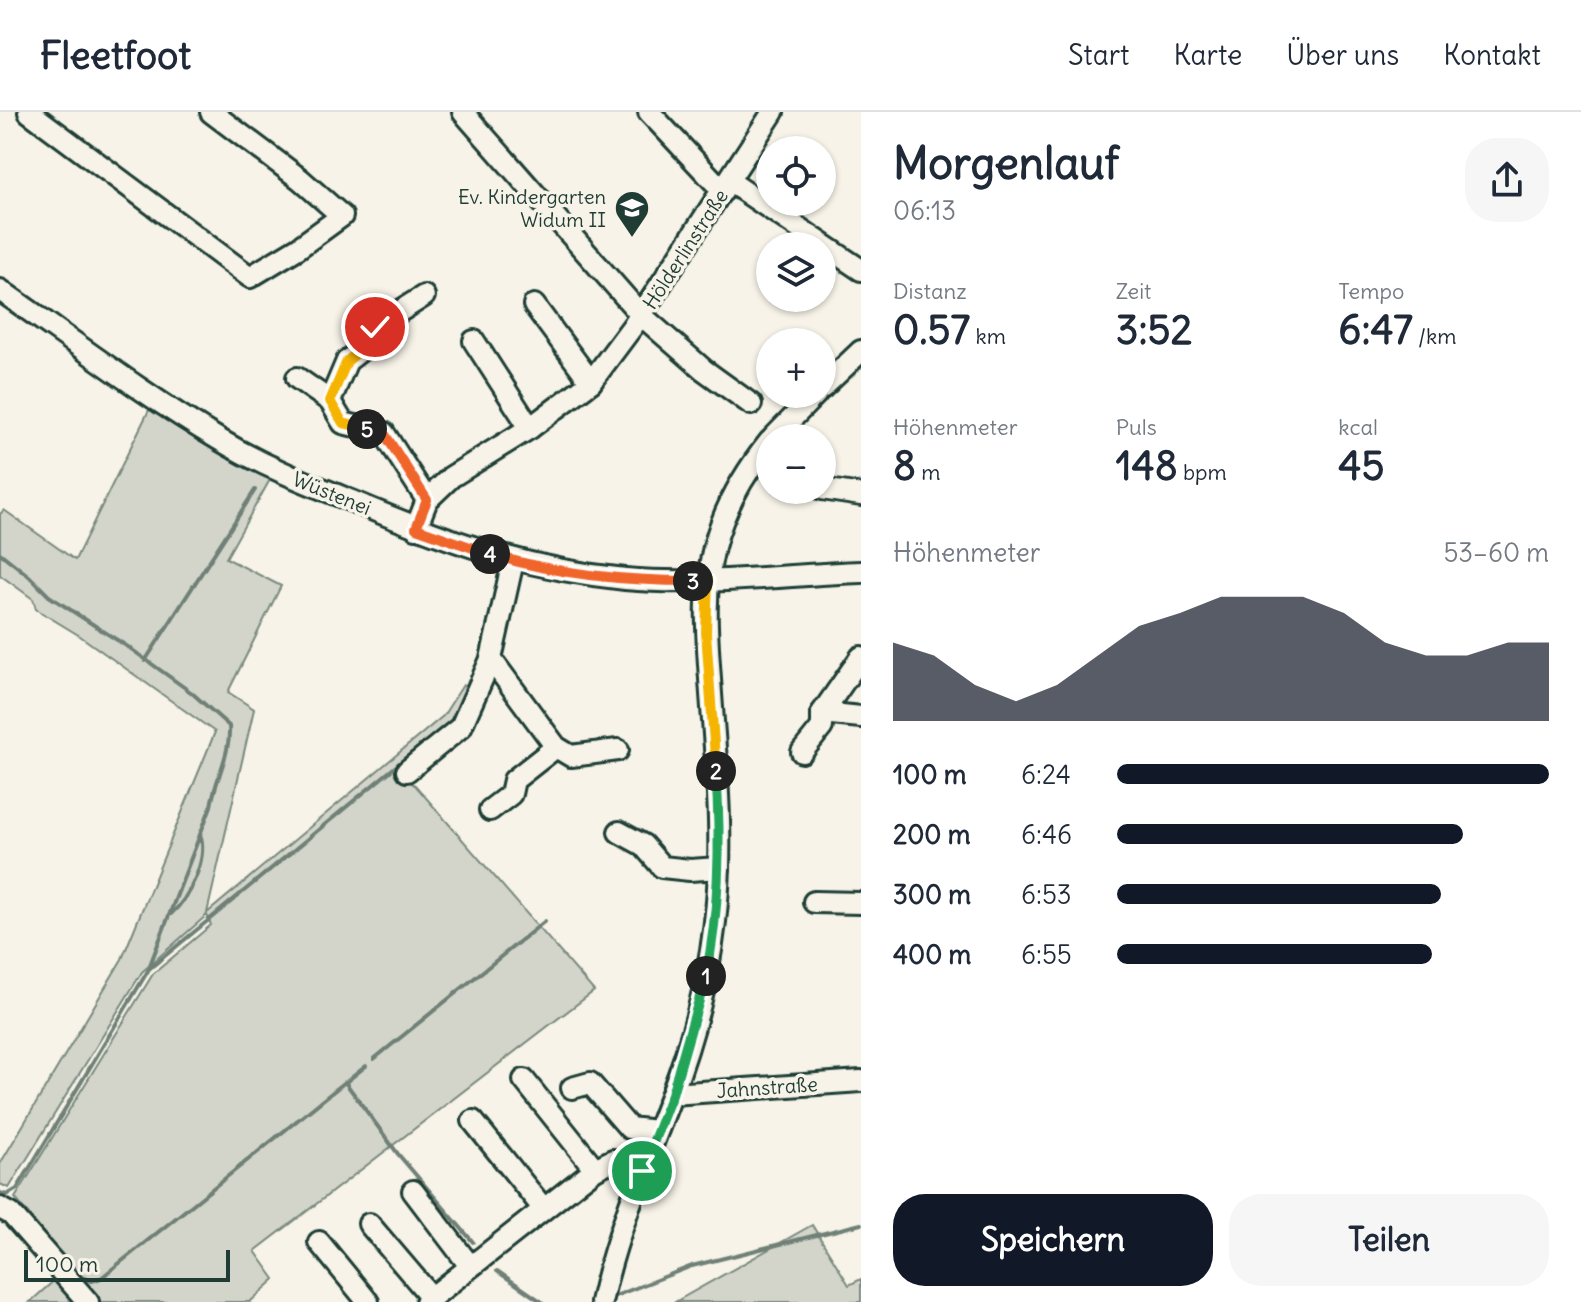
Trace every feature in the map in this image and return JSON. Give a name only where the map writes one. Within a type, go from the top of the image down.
[{"type":"street","points":[[29,112],[250,277],[342,216],[300,179],[211,112]]},
{"type":"street","points":[[463,112],[641,315],[704,370],[751,404]]},
{"type":"street","points":[[649,112],[726,186],[861,270]]},
{"type":"street","name":"Hölderlinstraße","points":[[416,528],[427,500],[451,477],[530,428],[591,382],[641,315],[773,112]]},
{"type":"street","name":"Wüstenei","points":[[0,290],[220,440],[274,470],[416,528],[513,561],[627,579],[708,581],[861,572]]},
{"type":"street","points":[[330,401],[347,361],[365,347],[375,327],[424,296]]},
{"type":"street","points":[[534,305],[591,382]]},
{"type":"street","points":[[474,341],[530,428]]},
{"type":"street","points":[[836,375],[861,351]]},
{"type":"street","points":[[297,378],[330,401],[343,423],[384,433],[427,500]]},
{"type":"street","points":[[787,424],[802,408]]},
{"type":"street","points":[[601,1302],[615,1247],[672,1094],[710,957],[719,868],[720,819],[706,632],[708,581],[716,541],[729,505],[756,461]]},
{"type":"street","points":[[836,491],[861,495]]},
{"type":"street","points":[[407,771],[461,727],[491,659],[513,561]]},
{"type":"street","points":[[802,752],[822,727],[822,713],[861,657]]},
{"type":"street","points":[[491,659],[556,747],[571,756],[618,750]]},
{"type":"street","points":[[822,713],[861,717]]},
{"type":"street","points":[[490,810],[511,794],[514,780],[556,747]]},
{"type":"street","points":[[619,832],[643,845],[662,867],[690,870],[719,868]]},
{"type":"street","points":[[814,902],[861,903]]},
{"type":"street","points":[[524,1080],[595,1169]]},
{"type":"street","name":"Jahnstraße","points":[[672,1094],[861,1081]]},
{"type":"street","points":[[572,1088],[590,1083],[629,1128],[657,1131]]},
{"type":"street","points":[[473,1121],[543,1208]]},
{"type":"street","points":[[369,1224],[429,1300],[595,1169],[613,1160],[642,1171]]},
{"type":"street","points":[[413,1191],[470,1266]]},
{"type":"street","points":[[0,1208],[11,1214],[88,1302]]},
{"type":"street","points":[[319,1242],[368,1302]]},
{"type":"shaded area","points":[[152,404],[272,476],[226,558],[281,586],[228,692],[254,709],[207,913],[443,716],[463,685],[471,689],[456,723],[395,774],[415,785],[594,991],[255,1251],[275,1279],[250,1302],[100,1302],[15,1198],[153,974],[211,925],[207,915],[142,972],[9,1188],[0,1184],[0,1164],[122,959],[215,732],[80,636],[36,609],[33,599],[0,575],[0,514],[4,510],[75,560]]},
{"type":"shaded area","points":[[812,1225],[849,1285],[861,1279],[861,1302],[675,1302]]},
{"type":"shaded area","points":[[57,1278],[77,1302],[30,1302]]},
{"type":"waterway","points":[[145,661],[255,490]]},
{"type":"waterway","points":[[0,553],[49,596],[192,693],[229,726],[228,747],[211,806],[150,965]]},
{"type":"waterway","points":[[0,1193],[7,1195],[17,1189],[149,969],[451,721],[459,709]]},
{"type":"waterway","points":[[171,914],[184,899],[199,868],[201,837]]},
{"type":"waterway","points":[[374,1059],[545,921]]},
{"type":"waterway","points":[[346,1082],[366,1066]]},
{"type":"waterway","points":[[60,1255],[81,1277],[92,1281],[101,1278],[345,1082],[398,1154],[473,1242]]},
{"type":"waterway","points":[[615,1296],[692,1266],[861,1224]]},
{"type":"waterway","points":[[497,1271],[542,1302]]},
{"type":"place","name":"Ev. Kindergarten Widum II","points":[[632,239]]},
{"type":"route","points":[[375,327],[365,347],[347,361],[330,401],[343,423],[384,433],[427,500],[416,528],[513,561],[580,574],[627,579],[708,581],[706,632],[720,819],[716,914],[712,949],[692,1030],[672,1094],[642,1171]]}]
